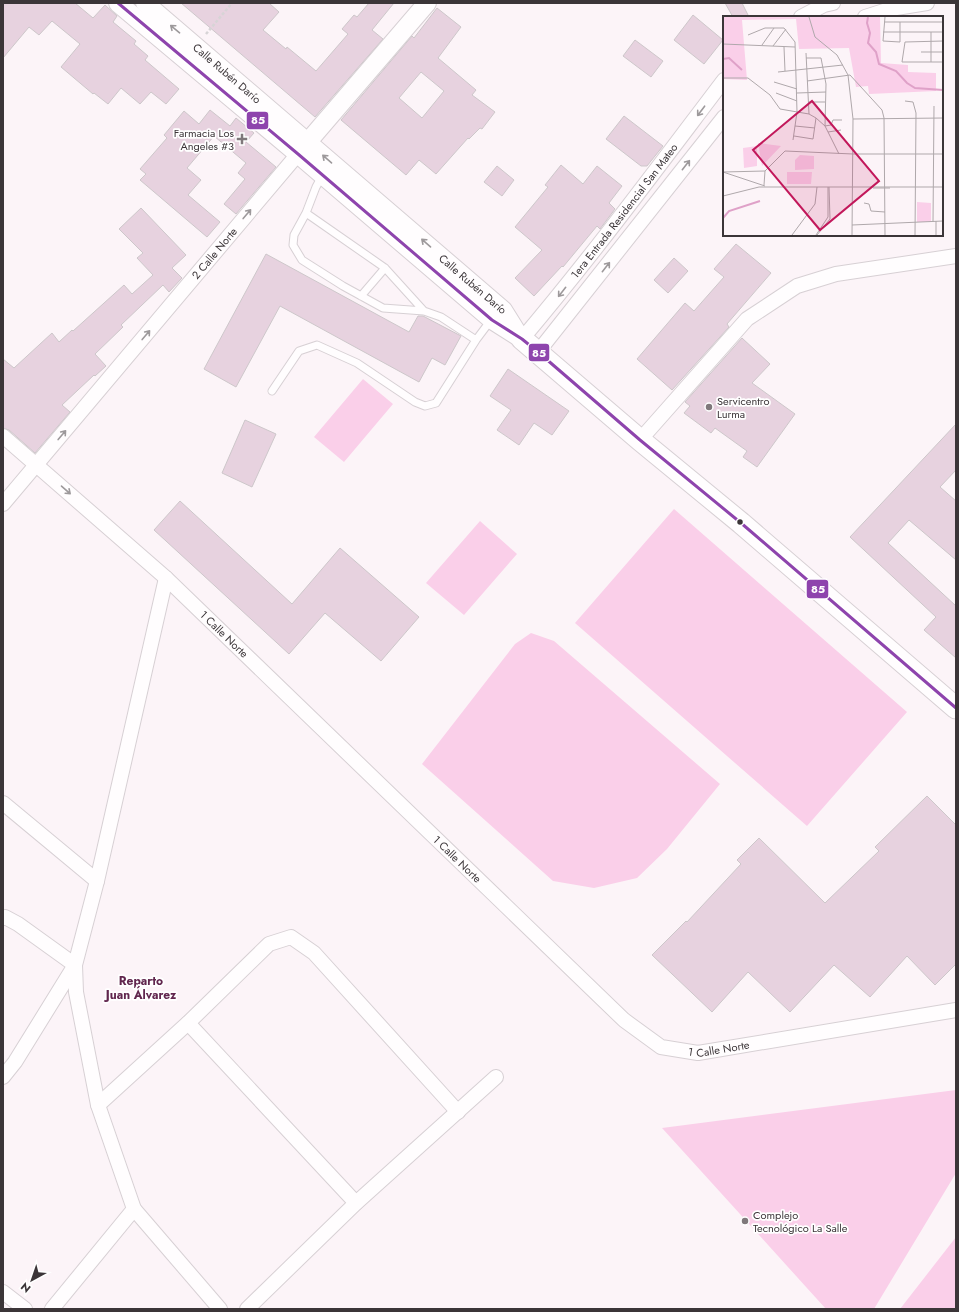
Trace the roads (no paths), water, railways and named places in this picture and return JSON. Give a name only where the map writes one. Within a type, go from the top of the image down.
[{"type":"main road","points":[[522,339],[640,440],[741,523],[956,708]]},
{"type":"street","name":"Calle Rubén Darío","points":[[118,3],[191,53],[303,148],[503,310],[522,339]]},
{"type":"street","name":"Calle Rubén Darío","points":[[145,3],[191,53]]},
{"type":"street","name":"2 Calle Norte","points":[[3,504],[427,3]]},
{"type":"street","points":[[803,16],[824,5],[833,3]]},
{"type":"street","points":[[868,16],[890,9],[927,3]]},
{"type":"street","name":"1era Entrada Residencial San Mateo","points":[[522,339],[558,297],[723,81]]},
{"type":"street","name":"1era Entrada Residencial San Mateo","points":[[538,352],[723,119]]},
{"type":"street","name":"Calle Rubén Darío","points":[[303,148],[322,176],[492,320],[522,339]]},
{"type":"street","points":[[640,440],[747,318],[797,286],[836,274],[956,256]]},
{"type":"street","name":"1 Calle Norte","points":[[3,436],[37,464],[166,578],[624,1020],[661,1047],[698,1053],[956,1010]]},
{"type":"street","points":[[166,578],[97,881],[75,965],[76,992],[98,1105],[134,1209],[220,1309]]},
{"type":"street","points":[[3,803],[97,881]]},
{"type":"street","points":[[3,918],[6,917],[18,924],[75,965]]},
{"type":"street","points":[[98,1105],[188,1023],[269,944],[291,937],[314,952],[458,1112]]},
{"type":"street","points":[[3,1077],[15,1062],[75,965]]},
{"type":"street","points":[[188,1023],[356,1203]]},
{"type":"street","points":[[247,1309],[356,1203],[496,1077]]},
{"type":"street","points":[[52,1309],[134,1209]]},
{"type":"street","points":[[3,1292],[25,1309]]},
{"type":"lane","points":[[322,176],[306,213],[294,235],[293,245],[302,260],[383,308],[424,311],[442,317],[476,340]]},
{"type":"lane","points":[[306,213],[384,268],[424,311]]},
{"type":"lane","points":[[361,296],[384,268]]},
{"type":"lane","points":[[272,391],[299,351],[317,345],[357,363],[415,402],[425,406],[431,405],[436,403],[476,340],[492,320]]},
{"type":"place","name":"Farmacia Los Angeles #3","points":[[242,139]]},
{"type":"place","name":"Servicentro Lurma","points":[[709,407]]},
{"type":"place","name":"Complejo Tecnológico La Salle","points":[[745,1221]]},
{"type":"district","name":"Reparto Juan Álvarez","points":[[141,988]]}]
